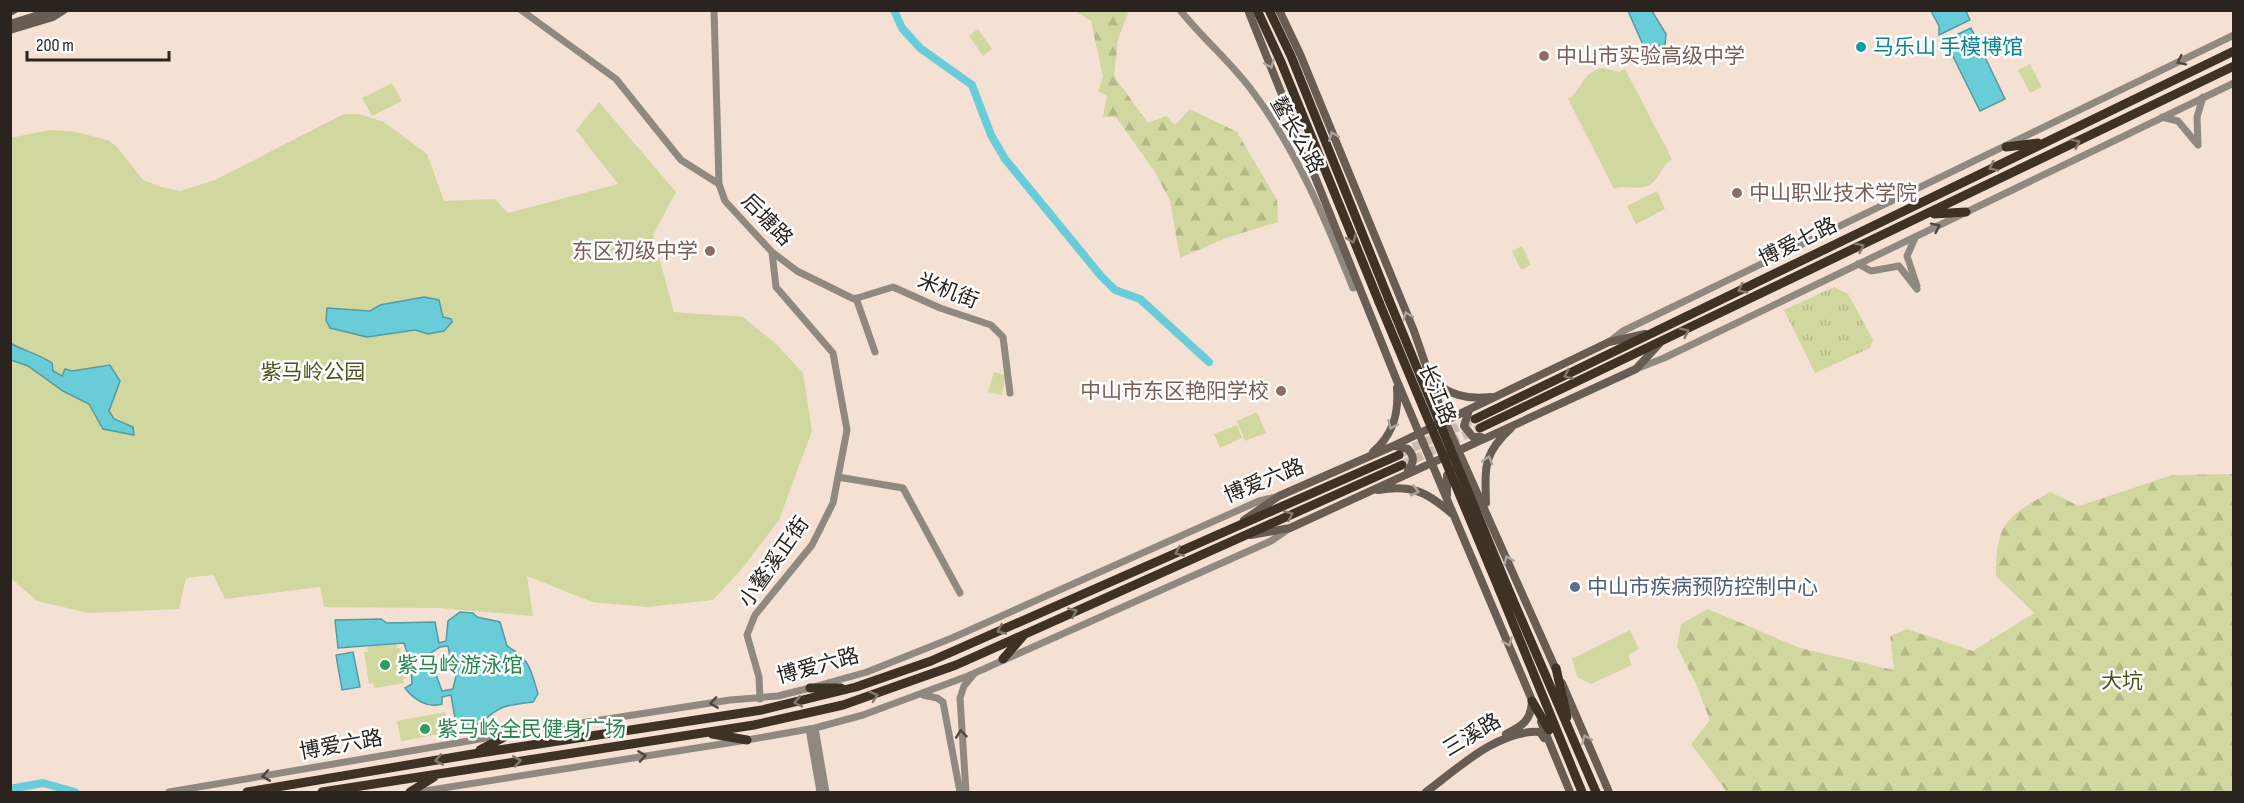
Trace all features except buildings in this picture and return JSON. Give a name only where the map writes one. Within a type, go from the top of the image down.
[{"type":"highway","name":"长江路","points":[[1257,10],[1282,65],[1342,215],[1384,301],[1503,588],[1582,792]]},
{"type":"highway","name":"长江路","points":[[1269,10],[1295,67],[1364,240],[1384,301]]},
{"type":"highway","name":"博爱七路","points":[[1480,428],[1655,332],[2234,51]]},
{"type":"highway","name":"博爱七路","points":[[1480,428],[2234,66]]},
{"type":"highway","points":[[2006,147],[2046,141]]},
{"type":"highway","points":[[1929,214],[1966,212]]},
{"type":"highway","name":"博爱六路","points":[[247,792],[473,754],[762,710],[856,687],[931,661],[1233,528],[1396,450]]},
{"type":"highway","name":"博爱六路","points":[[322,792],[754,725],[843,705],[956,665],[1241,537],[1405,469]]},
{"type":"highway","name":"长江路","points":[[1503,588],[1596,792]]},
{"type":"highway","points":[[1003,659],[1025,633]]},
{"type":"highway","points":[[1556,668],[1568,729]]},
{"type":"highway","points":[[810,688],[856,687]]},
{"type":"highway","points":[[1532,701],[1562,755],[1569,761]]},
{"type":"highway","points":[[704,732],[747,740]]},
{"type":"highway","points":[[473,754],[510,734]]},
{"type":"highway","points":[[410,792],[438,774]]},
{"type":"main road","points":[[10,24],[54,10]]},
{"type":"main road","points":[[10,30],[52,17],[64,10]]},
{"type":"main road","name":"长江路","points":[[1248,10],[1397,381],[1570,792]]},
{"type":"main road","name":"长江路","points":[[1280,10],[1416,340],[1422,362],[1445,420],[1486,507],[1609,792]]},
{"type":"main road","points":[[1282,65],[1286,102]]},
{"type":"main road","name":"长江路","points":[[1295,67],[1324,113]]},
{"type":"main road","points":[[1316,175],[1342,215]]},
{"type":"main road","points":[[1356,193],[1364,240]]},
{"type":"main road","points":[[1445,420],[1609,342],[1655,332]]},
{"type":"main road","points":[[1386,352],[1393,358],[1399,359],[1412,353],[1416,340]]},
{"type":"main road","points":[[1636,369],[1659,344]]},
{"type":"main road","points":[[1422,362],[1436,382],[1445,390],[1464,396],[1501,395]]},
{"type":"main road","name":"博爱七路","points":[[1446,455],[1459,449],[1480,428],[1516,423],[1636,369]]},
{"type":"main road","points":[[1364,459],[1380,446],[1396,418],[1397,381]]},
{"type":"main road","points":[[1468,410],[1464,426],[1467,433],[1473,437],[1480,428]]},
{"type":"main road","name":"博爱六路","points":[[1279,496],[1364,459],[1396,450],[1419,433],[1445,420]]},
{"type":"main road","points":[[1486,507],[1485,462],[1494,444],[1516,423]]},
{"type":"main road","points":[[1396,450],[1408,448],[1413,455],[1413,463],[1405,469]]},
{"type":"main road","name":"博爱六路","points":[[1290,528],[1368,492],[1405,469],[1446,455]]},
{"type":"main road","points":[[1447,499],[1447,475],[1452,470],[1463,470],[1477,489]]},
{"type":"main road","points":[[1368,492],[1394,487],[1417,490],[1433,497],[1454,517]]},
{"type":"main road","points":[[1233,528],[1279,496]]},
{"type":"main road","points":[[1241,537],[1290,528]]},
{"type":"main road","name":"三溪路","points":[[1419,792],[1456,764],[1526,723],[1531,714],[1532,701]]},
{"type":"main road","name":"三溪路","points":[[1426,792],[1493,746],[1521,732],[1540,732],[1552,750]]},
{"type":"street","points":[[521,10],[616,79],[681,160],[719,184]]},
{"type":"street","name":"后塘路","points":[[714,10],[719,184],[725,201],[772,252],[797,271],[856,298]]},
{"type":"street","name":"鳌长公路","points":[[1180,10],[1253,92],[1299,165],[1333,237],[1353,288],[1359,285]]},
{"type":"street","points":[[1609,342],[1623,331],[2234,35]]},
{"type":"street","points":[[1636,369],[1664,358],[2234,82]]},
{"type":"street","points":[[2162,117],[2178,122],[2198,146],[2197,117],[2203,97]]},
{"type":"street","points":[[1858,264],[1871,271],[1899,266],[1917,289],[1907,256],[1916,236]]},
{"type":"street","name":"小鳌溪正街","points":[[760,699],[759,677],[747,635],[755,615],[812,545],[833,503],[847,430],[833,353],[776,287],[772,252]]},
{"type":"street","name":"米机街","points":[[856,298],[893,287],[940,308],[991,325],[1003,337],[1010,393]]},
{"type":"street","points":[[856,298],[875,352]]},
{"type":"street","points":[[838,477],[903,488],[960,593]]},
{"type":"street","name":"博爱六路","points":[[169,792],[510,734],[730,700],[760,699],[810,688],[907,657],[1259,501],[1279,496]]},
{"type":"street","name":"博爱六路","points":[[418,792],[747,740],[812,728],[863,715],[918,696],[975,672],[1271,541],[1290,528]]},
{"type":"street","points":[[966,792],[960,698],[963,686],[975,672]]},
{"type":"street","points":[[918,696],[929,695],[944,702],[960,792]]},
{"type":"street","points":[[812,728],[820,792]]},
{"type":"street","points":[[812,728],[826,792]]},
{"type":"green space","points":[[1075,11],[1129,11],[1118,39],[1114,76],[1148,123],[1166,116],[1175,125],[1190,109],[1237,132],[1277,200],[1278,222],[1226,238],[1180,258],[1170,201],[1155,172],[1116,117],[1103,117],[1107,96],[1098,91],[1103,77],[1091,21]]},
{"type":"green space","points":[[978,29],[992,49],[983,56],[969,36]]},
{"type":"green space","points":[[2030,64],[2042,87],[2030,93],[2018,70]]},
{"type":"green space","points":[[1603,68],[1619,72],[1625,69],[1672,159],[1665,164],[1654,181],[1646,186],[1614,189],[1568,99],[1590,74]]},
{"type":"green space","points":[[392,83],[402,101],[372,116],[362,98]]},
{"type":"green space","name":"紫马岭公园","points":[[599,102],[676,192],[653,235],[674,312],[743,317],[776,344],[803,373],[812,431],[779,520],[741,570],[713,600],[647,607],[592,602],[527,576],[533,616],[439,608],[324,607],[320,587],[225,599],[213,575],[186,578],[179,609],[89,613],[37,601],[11,578],[10,138],[50,130],[71,131],[108,140],[117,147],[143,180],[180,191],[215,180],[344,114],[359,114],[384,122],[427,154],[444,201],[495,199],[508,213],[618,184],[576,130]]},
{"type":"green space","points":[[1657,191],[1665,209],[1636,224],[1627,206]]},
{"type":"green space","points":[[1522,246],[1531,265],[1521,270],[1512,251]]},
{"type":"green space","points":[[1834,287],[1848,294],[1873,340],[1870,348],[1815,373],[1784,310]]},
{"type":"green space","points":[[994,372],[1006,375],[1002,395],[988,392]]},
{"type":"green space","points":[[1257,412],[1266,433],[1245,441],[1237,421]]},
{"type":"green space","points":[[1237,425],[1242,438],[1220,448],[1214,434]]},
{"type":"green space","name":"大坑","points":[[2233,474],[2233,792],[1727,792],[1691,744],[1710,720],[1696,684],[1677,647],[1681,624],[1708,609],[1800,648],[1894,670],[1890,636],[1907,629],[1973,651],[2034,613],[1996,576],[2001,533],[2006,524],[2023,508],[2050,492],[2079,506],[2172,475]]},
{"type":"green space","points":[[1630,630],[1639,649],[1628,655],[1632,665],[1591,684],[1577,677],[1572,659]]},
{"type":"green space","name":"紫马岭游泳馆","points":[[396,643],[397,648],[400,648],[406,678],[403,679],[404,683],[374,688],[373,683],[369,684],[364,652],[368,652],[367,647]]},
{"type":"green space","points":[[445,712],[450,732],[401,741],[397,721]]},
{"type":"water","points":[[1628,11],[1652,11],[1666,34],[1665,45],[1644,47]]},
{"type":"water","points":[[1931,11],[1966,11],[1970,20],[1939,35],[1939,26]]},
{"type":"water","points":[[1971,28],[2005,99],[1980,111],[1945,40]]},
{"type":"water","points":[[424,297],[439,300],[443,317],[451,319],[452,322],[444,331],[428,334],[415,330],[367,337],[330,328],[326,320],[327,308],[370,311],[380,305]]},
{"type":"water","points":[[10,343],[52,363],[53,371],[62,376],[65,369],[72,371],[110,365],[120,381],[109,411],[114,419],[133,427],[134,435],[103,429],[89,404],[63,391],[28,366],[11,360]]},
{"type":"water","points":[[460,612],[473,613],[477,617],[500,622],[507,646],[521,656],[531,672],[538,694],[533,702],[504,707],[480,724],[464,724],[455,718],[451,695],[442,697],[442,704],[431,705],[412,696],[405,688],[412,684],[411,669],[425,665],[433,666],[442,691],[453,689],[458,667],[450,658],[448,646],[440,647],[425,657],[409,659],[404,643],[338,648],[335,620],[381,619],[387,623],[435,622],[439,643],[446,641],[448,621]]},
{"type":"water","points":[[353,652],[360,687],[342,690],[336,655]]},
{"type":"waterway","points":[[894,10],[902,28],[920,48],[972,85],[991,135],[1005,159],[1101,276],[1115,290],[1140,299],[1209,362]]},
{"type":"waterway","points":[[10,789],[43,783],[75,792]]},
{"type":"tunnel","points":[[1401,453],[1475,419]]},
{"type":"tunnel","points":[[1402,465],[1480,428]]},
{"type":"place","name":"马乐山 手模博馆","points":[[1861,47]]},
{"type":"place","name":"中山市实验高级中学","points":[[1544,56]]},
{"type":"place","name":"中山职业技术学院","points":[[1737,193]]},
{"type":"place","name":"东区初级中学","points":[[710,251]]},
{"type":"place","name":"中山市东区艳阳学校","points":[[1281,391]]},
{"type":"place","name":"中山市疾病预防控制中心","points":[[1575,587]]},
{"type":"place","name":"紫马岭游泳馆","points":[[385,665]]},
{"type":"place","name":"紫马岭全民健身广场","points":[[425,729]]}]
